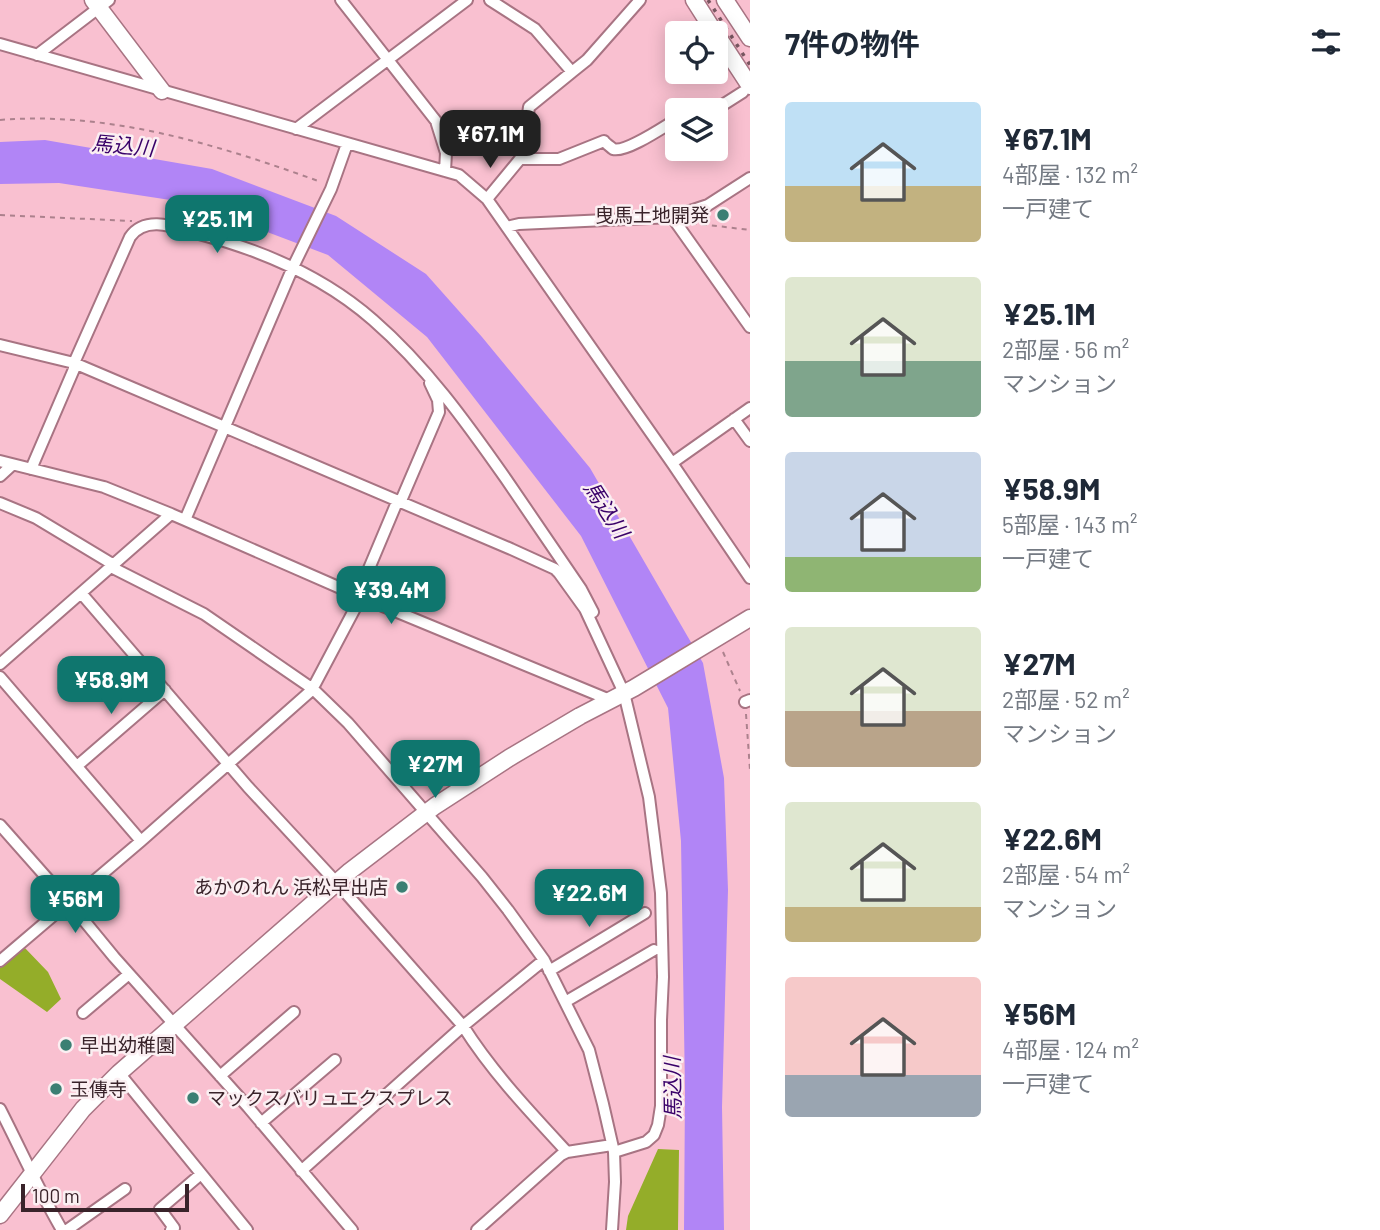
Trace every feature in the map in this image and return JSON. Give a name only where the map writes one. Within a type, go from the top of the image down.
[{"type":"street","points":[[341,0],[436,121],[446,153],[445,171]]},
{"type":"street","points":[[296,129],[467,0]]},
{"type":"street","points":[[490,0],[535,29],[572,72]]},
{"type":"street","points":[[522,158],[528,107],[587,60],[640,0]]},
{"type":"street","points":[[694,0],[708,21]]},
{"type":"street","points":[[725,0],[750,38]]},
{"type":"street","points":[[37,55],[100,3],[162,91]]},
{"type":"street","points":[[0,44],[459,175],[487,199],[750,578]]},
{"type":"street","points":[[728,55],[747,89],[728,101]]},
{"type":"street","points":[[487,199],[522,158],[559,159],[604,141],[612,148],[618,149],[643,140],[665,126]]},
{"type":"street","points":[[185,520],[294,265],[331,187],[347,144]]},
{"type":"street","points":[[506,227],[519,224],[673,217],[708,205],[750,178]]},
{"type":"street","points":[[673,217],[750,327]]},
{"type":"street","points":[[32,468],[74,369],[74,363],[133,233],[143,226],[153,224],[229,242],[294,265],[372,319],[413,357],[480,442],[582,589],[598,621],[603,647]]},
{"type":"street","points":[[0,345],[74,363],[555,569],[585,609],[623,694],[649,797],[661,893],[661,1106],[656,1129],[650,1139],[640,1144],[613,1149],[567,1152],[561,1155],[477,1230]]},
{"type":"street","points":[[0,961],[141,841],[315,684],[361,597],[360,590],[438,419],[438,400],[430,385],[429,375]]},
{"type":"street","points":[[672,463],[750,408]]},
{"type":"street","points":[[734,419],[750,441]]},
{"type":"street","points":[[0,461],[103,488],[172,514],[361,597],[623,694]]},
{"type":"street","points":[[0,476],[12,466]]},
{"type":"street","points":[[0,503],[36,519],[113,566],[204,614],[312,688],[348,723],[482,877],[544,960],[589,1050],[613,1149],[615,1182],[612,1230]]},
{"type":"street","points":[[0,664],[172,514]]},
{"type":"street","points":[[81,593],[248,787],[463,1026],[477,1048],[518,1098],[567,1152]]},
{"type":"street","points":[[4,1230],[0,1216],[83,1109],[174,1024],[337,883],[425,813],[509,758],[750,618]]},
{"type":"street","points":[[0,677],[141,841]]},
{"type":"street","points":[[77,766],[165,690]]},
{"type":"street","points":[[0,825],[352,1230]]},
{"type":"street","points":[[550,971],[645,913]]},
{"type":"street","points":[[565,1002],[654,950]]},
{"type":"street","points":[[301,1171],[463,1026],[544,960]]},
{"type":"street","points":[[83,1013],[129,974]]},
{"type":"street","points":[[220,1076],[294,1012]]},
{"type":"street","points":[[261,1123],[335,1060]]},
{"type":"street","points":[[120,1073],[247,1230]]},
{"type":"street","points":[[0,1109],[33,1173],[39,1191],[65,1230],[125,1189]]},
{"type":"street","points":[[171,1230],[174,1228],[160,1209],[201,1174]]},
{"type":"path","points":[[0,120],[94,122],[141,129],[256,158],[331,187]]},
{"type":"path","points":[[0,215],[131,220],[153,224]]},
{"type":"path","points":[[673,217],[693,223],[750,230]]},
{"type":"green space","points":[[24,947],[48,972],[61,999],[47,1012],[0,979],[0,968]]},
{"type":"green space","points":[[658,1149],[679,1150],[678,1230],[626,1230],[628,1216]]},
{"type":"water","name":"馬込川","points":[[45,140],[212,169],[336,216],[426,274],[590,468],[703,663],[724,778],[728,890],[722,1107],[724,1230],[684,1230],[681,841],[668,708],[581,536],[427,337],[328,255],[190,203],[59,183],[0,184],[0,142]]},
{"type":"railway","points":[[708,0],[750,65]]},
{"type":"place","name":"曳馬土地開発","points":[[723,215]]},
{"type":"place","name":"あかのれん 浜松早出店","points":[[402,887]]},
{"type":"place","name":"早出幼稚園","points":[[66,1045]]},
{"type":"place","name":"玉傳寺","points":[[56,1089]]},
{"type":"place","name":"マックスバリュエクスプレス","points":[[193,1098]]}]
